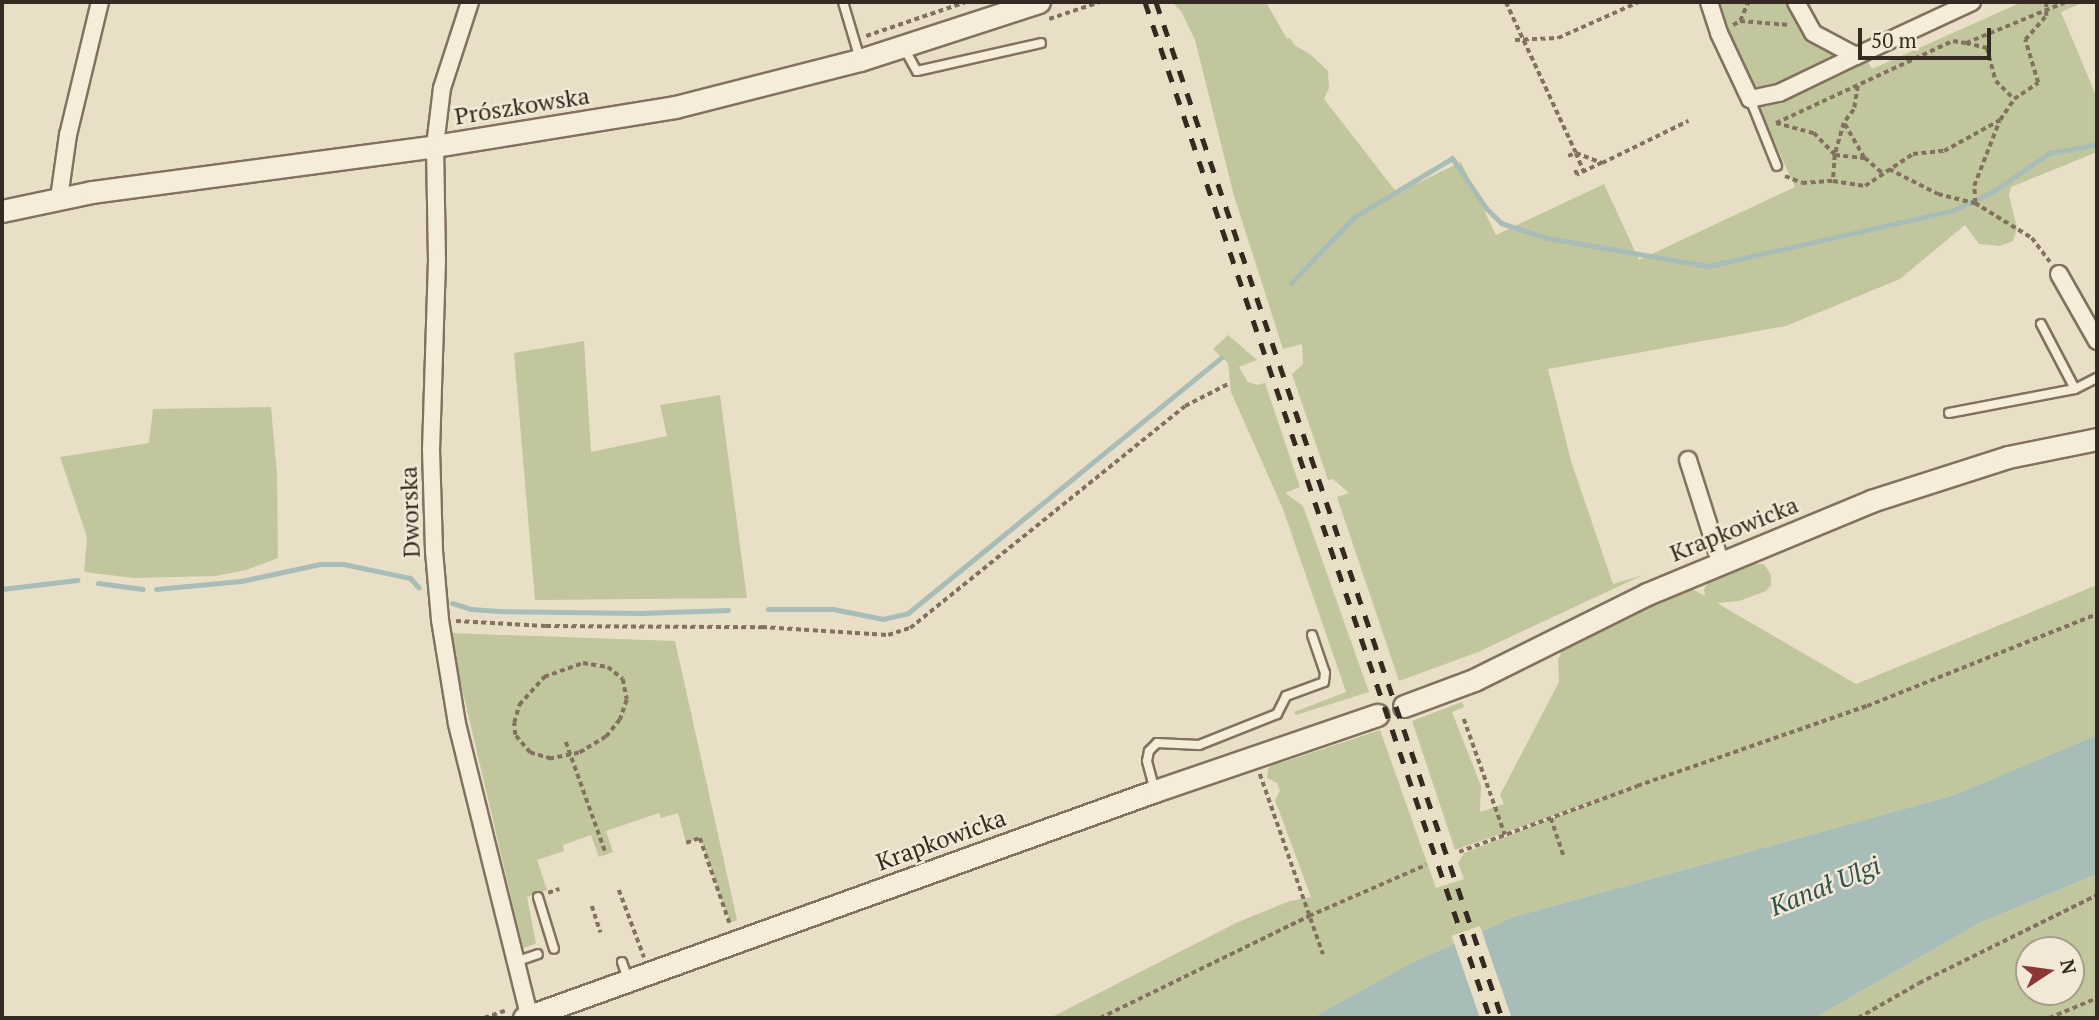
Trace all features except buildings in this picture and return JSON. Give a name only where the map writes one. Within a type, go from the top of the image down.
[{"type":"street","points":[[59,198],[68,135],[100,2]]},
{"type":"street","name":"Dworska","points":[[470,2],[442,88],[435,146],[438,260],[430,449],[440,620],[457,724],[515,962],[521,1013]]},
{"type":"street","name":"Prószkowska","points":[[2,211],[59,198],[435,146],[675,107],[860,61],[1039,2]]},
{"type":"street","points":[[1709,2],[1719,33],[1750,99],[1779,93],[1856,55],[1936,9],[1972,2]]},
{"type":"street","points":[[1796,2],[1813,33],[1856,55]]},
{"type":"street","points":[[2059,274],[2097,341]]},
{"type":"street","name":"Krapkowicka","points":[[1404,706],[1481,677],[1616,608],[1842,512],[2008,457],[2097,439]]},
{"type":"street","points":[[1688,460],[1721,564]]},
{"type":"street","name":"Krapkowicka","points":[[521,1013],[625,971],[1377,715]]},
{"type":"lane","points":[[843,2],[860,61]]},
{"type":"lane","points":[[904,47],[917,71],[1041,43]]},
{"type":"lane","points":[[1750,99],[1777,166]]},
{"type":"lane","points":[[2041,324],[2075,390]]},
{"type":"lane","points":[[1949,413],[2075,390],[2097,378]]},
{"type":"lane","points":[[1155,791],[1147,761],[1149,751],[1157,743],[1199,746],[1277,714],[1286,696],[1324,682],[1325,673],[1312,635]]},
{"type":"lane","points":[[538,897],[554,949]]},
{"type":"lane","points":[[515,962],[538,954]]},
{"type":"path","points":[[1506,2],[1584,172]]},
{"type":"path","points":[[1515,40],[1558,38],[1639,2]]},
{"type":"path","points":[[1719,33],[1740,20],[1748,2]]},
{"type":"path","points":[[1975,202],[1974,186],[1978,172],[2000,120],[2014,99],[2038,82],[2025,40],[2046,16],[2046,2]]},
{"type":"path","points":[[1966,43],[2062,2]]},
{"type":"path","points":[[1740,20],[1809,26]]},
{"type":"path","points":[[1761,130],[1953,41],[1987,48],[1996,81],[2014,99]]},
{"type":"path","points":[[1833,181],[1835,155],[1844,122],[1854,110],[1858,85]]},
{"type":"path","points":[[1777,166],[1780,174],[1802,183],[1833,181],[1865,186],[1913,154],[1944,150],[2000,120]]},
{"type":"path","points":[[1574,169],[1577,175],[1688,121]]},
{"type":"path","points":[[1844,122],[1865,158],[1882,173]]},
{"type":"path","points":[[1776,123],[1814,133],[1835,155],[1865,158]]},
{"type":"path","points":[[1568,156],[1576,153],[1602,163]]},
{"type":"path","points":[[1889,169],[1938,194],[1975,202],[2032,238],[2059,274]]},
{"type":"path","points":[[440,620],[546,626],[762,627],[888,635],[910,628],[1185,406],[1228,384]]},
{"type":"path","points":[[1459,852],[1867,706],[2097,614]]},
{"type":"path","points":[[583,663],[608,667],[623,679],[627,692],[626,707],[606,737],[587,750],[571,755],[545,759],[525,750],[515,735],[517,711],[534,686],[556,670],[583,663]]},
{"type":"path","points":[[1464,719],[1505,835]]},
{"type":"path","points":[[566,742],[606,854]]},
{"type":"path","points":[[1254,757],[1323,954]]},
{"type":"path","points":[[1551,818],[1564,857]]},
{"type":"path","points":[[686,843],[700,838],[732,928]]},
{"type":"path","points":[[1100,1018],[1309,916],[1426,865]]},
{"type":"path","points":[[619,890],[644,959]]},
{"type":"path","points":[[1858,1018],[1931,977],[2097,895]]},
{"type":"path","points":[[592,906],[601,933]]},
{"type":"path","points":[[2049,1018],[2097,998]]},
{"type":"path","points":[[484,1018],[507,1010],[521,1013]]},
{"type":"green space","points":[[1172,2],[1266,2],[1287,39],[1290,38],[1294,45],[1310,54],[1328,71],[1329,88],[1324,99],[1397,193],[1461,162],[1496,235],[1604,184],[1639,260],[1795,187],[1756,102],[1751,83],[1710,2],[1796,2],[1813,33],[1863,52],[1872,69],[2022,2],[2084,2],[2061,12],[2097,98],[2097,152],[2011,187],[2009,195],[2017,228],[2013,241],[2000,246],[1979,244],[1965,225],[1900,279],[1786,326],[1548,369],[1571,461],[1613,584],[1643,575],[1478,652],[1399,681],[1337,497],[1349,493],[1333,479],[1328,480],[1292,374],[1303,364],[1302,344],[1283,349],[1234,196],[1195,40],[1181,11]]},
{"type":"green space","points":[[1228,335],[1257,360],[1239,367],[1248,382],[1257,385],[1265,383],[1300,487],[1285,493],[1303,506],[1369,692],[1296,715],[1294,712],[1346,692],[1283,509],[1231,392],[1228,363],[1213,349]]},
{"type":"green space","points":[[584,341],[591,452],[667,436],[660,405],[720,395],[747,598],[535,600],[514,353]]},
{"type":"green space","points":[[271,407],[277,475],[278,558],[246,570],[216,576],[134,578],[84,572],[87,537],[60,457],[149,443],[153,409]]},
{"type":"green space","points":[[1749,564],[1764,564],[1771,575],[1771,585],[1766,591],[1739,601],[1717,603],[1856,684],[2097,585],[2097,735],[1954,795],[1513,917],[1409,964],[1312,1018],[1050,1018],[1238,922],[1290,901],[1311,897],[1275,800],[1280,791],[1277,783],[1267,778],[1268,769],[1279,758],[1281,763],[1380,730],[1436,888],[1464,879],[1458,863],[1464,853],[1609,796],[1455,850],[1412,721],[1462,702],[1464,707],[1452,712],[1481,786],[1480,812],[1504,804],[1500,795],[1559,682],[1558,659],[1566,644],[1687,586],[1705,596],[1704,589],[1710,580]]},
{"type":"green space","points":[[449,633],[675,641],[737,920],[730,923],[700,838],[686,843],[678,813],[661,818],[659,813],[606,831],[613,852],[599,857],[591,835],[563,845],[564,851],[537,860],[547,890],[527,897],[536,944],[523,948]]},
{"type":"green space","points":[[2097,874],[2097,1018],[1815,1018],[1979,923]]},
{"type":"water","name":"Kanał Ulgi","points":[[2097,735],[2097,874],[1979,923],[1815,1018],[1312,1018],[1409,964],[1513,917],[1954,795]]},
{"type":"pier","points":[[1480,926],[1512,1018],[1480,1018],[1452,936]]},
{"type":"waterway","points":[[1291,283],[1354,217],[1452,158],[1486,208],[1501,223],[1547,238],[1708,266],[1954,210],[1992,192],[2049,153],[2093,145]]},
{"type":"waterway","points":[[768,609],[833,609],[883,619],[908,613],[1221,358]]},
{"type":"waterway","points":[[156,589],[241,581],[320,564],[343,564],[410,578],[419,588]]},
{"type":"waterway","points":[[2,589],[77,580]]},
{"type":"waterway","points":[[98,583],[143,589]]},
{"type":"waterway","points":[[452,603],[471,609],[498,611],[640,613],[728,610]]},
{"type":"railway","points":[[1145,2],[1490,1018]]},
{"type":"railway","points":[[1156,2],[1502,1018]]}]
